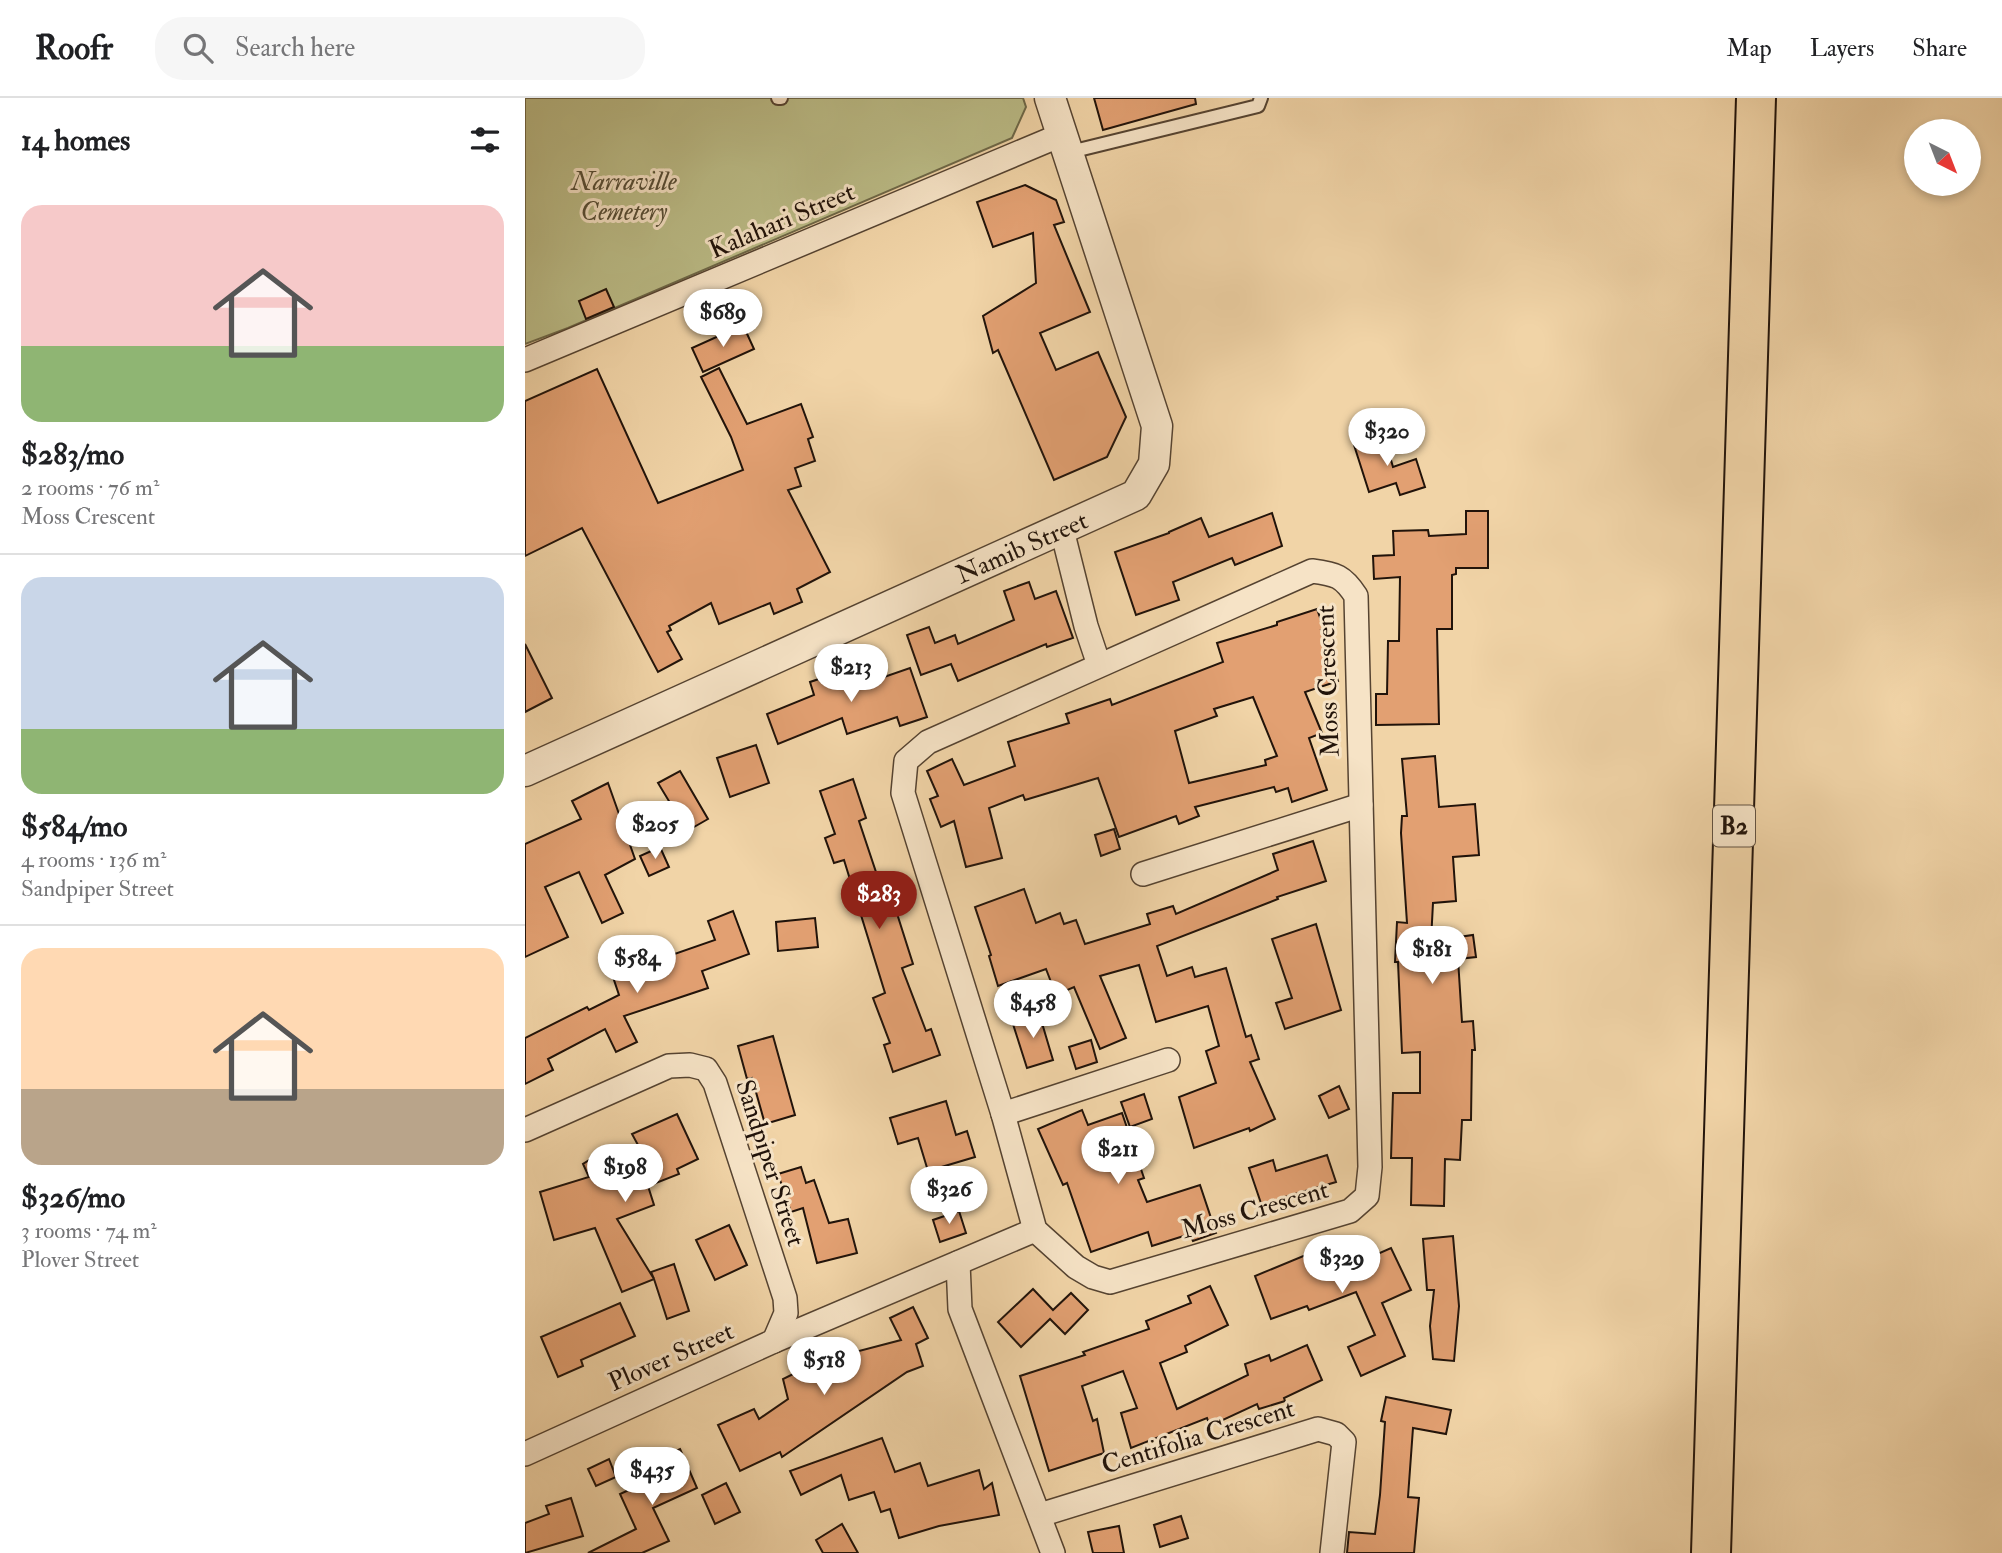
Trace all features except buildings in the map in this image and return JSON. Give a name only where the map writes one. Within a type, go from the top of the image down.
[{"type":"highway","name":"B2","points":[[1697,1553],[1739,98]]},
{"type":"highway","name":"B2","points":[[1711,1553],[1756,98]]},
{"type":"street","name":"Namib Street","points":[[525,771],[1136,495],[1154,464],[1157,426],[1049,98]]},
{"type":"street","name":"Kalahari Street","points":[[525,360],[1063,144]]},
{"type":"street","points":[[1062,530],[1086,626],[1099,665]]},
{"type":"street","name":"Moss Crescent","points":[[1312,571],[1345,579],[1356,596],[1361,805],[1370,1167],[1367,1196],[1350,1211],[1110,1282],[1093,1277],[1076,1267],[1035,1230],[1003,1114],[903,793],[906,761],[928,742],[1312,571]]},
{"type":"street","points":[[1143,874],[1361,805]]},
{"type":"street","points":[[1003,1114],[1167,1060]]},
{"type":"street","name":"Sandpiper Street","points":[[525,1130],[669,1066],[689,1065],[706,1069],[715,1083],[785,1298],[786,1313],[773,1341]]},
{"type":"street","name":"Plover Street","points":[[525,1454],[773,1341],[1035,1230]]},
{"type":"street","points":[[958,1263],[960,1309],[1040,1515],[1052,1553]]},
{"type":"street","name":"Centifolia Crescent","points":[[1040,1515],[1318,1429],[1336,1434],[1344,1442],[1332,1553]]},
{"type":"lane","points":[[1063,144],[1258,106],[1261,98]]},
{"type":"green space","name":"Narraville Cemetery","points":[[525,98],[1023,98],[1026,107],[1012,138],[525,344]]}]
